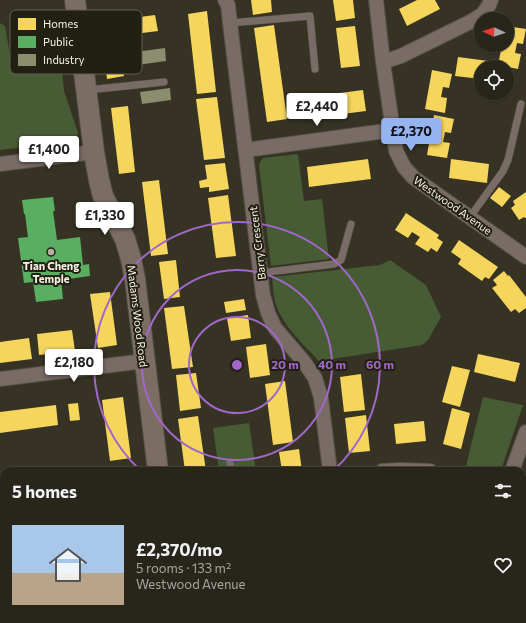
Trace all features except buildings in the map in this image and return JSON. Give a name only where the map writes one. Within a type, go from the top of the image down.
[{"type":"street","name":"Madams Wood Road","points":[[78,0],[79,10]]},
{"type":"street","name":"Barry Crescent","points":[[225,0],[228,5],[262,295],[275,328],[304,362],[315,378],[321,398],[330,467]]},
{"type":"street","name":"Westwood Avenue","points":[[376,0],[383,62],[396,151],[404,167],[414,178],[526,257]]},
{"type":"street","points":[[383,62],[401,56],[472,21],[483,14],[491,0]]},
{"type":"street","name":"Madams Wood Road","points":[[85,74],[94,152],[99,180],[103,196],[125,239],[131,258],[135,279],[157,467]]},
{"type":"street","points":[[246,150],[393,130]]},
{"type":"street","points":[[0,164],[94,152]]},
{"type":"street","points":[[0,379],[144,361]]},
{"type":"street","points":[[513,467],[526,432]]},
{"type":"lane","points":[[230,23],[310,16],[315,69]]},
{"type":"lane","points":[[87,90],[164,82]]},
{"type":"lane","points":[[470,217],[503,172],[508,160],[521,104]]},
{"type":"lane","points":[[260,273],[334,264],[341,260],[351,224]]},
{"type":"lane","points":[[230,462],[231,467]]},
{"type":"green space","points":[[0,23],[5,26],[10,56],[10,74],[62,74],[64,91],[78,133],[76,138],[72,141],[0,150]]},
{"type":"green space","points":[[298,154],[304,201],[322,199],[329,259],[271,266],[259,166],[263,158]]},
{"type":"green space","points":[[390,260],[426,285],[441,317],[428,340],[422,345],[319,361],[294,335],[279,313],[274,298],[272,277],[380,265]]},
{"type":"green space","points":[[483,397],[523,405],[502,467],[466,466]]},
{"type":"green space","points":[[249,423],[255,467],[218,467],[213,428]]},
{"type":"place","name":"Tian Cheng Temple","points":[[51,252]]}]
